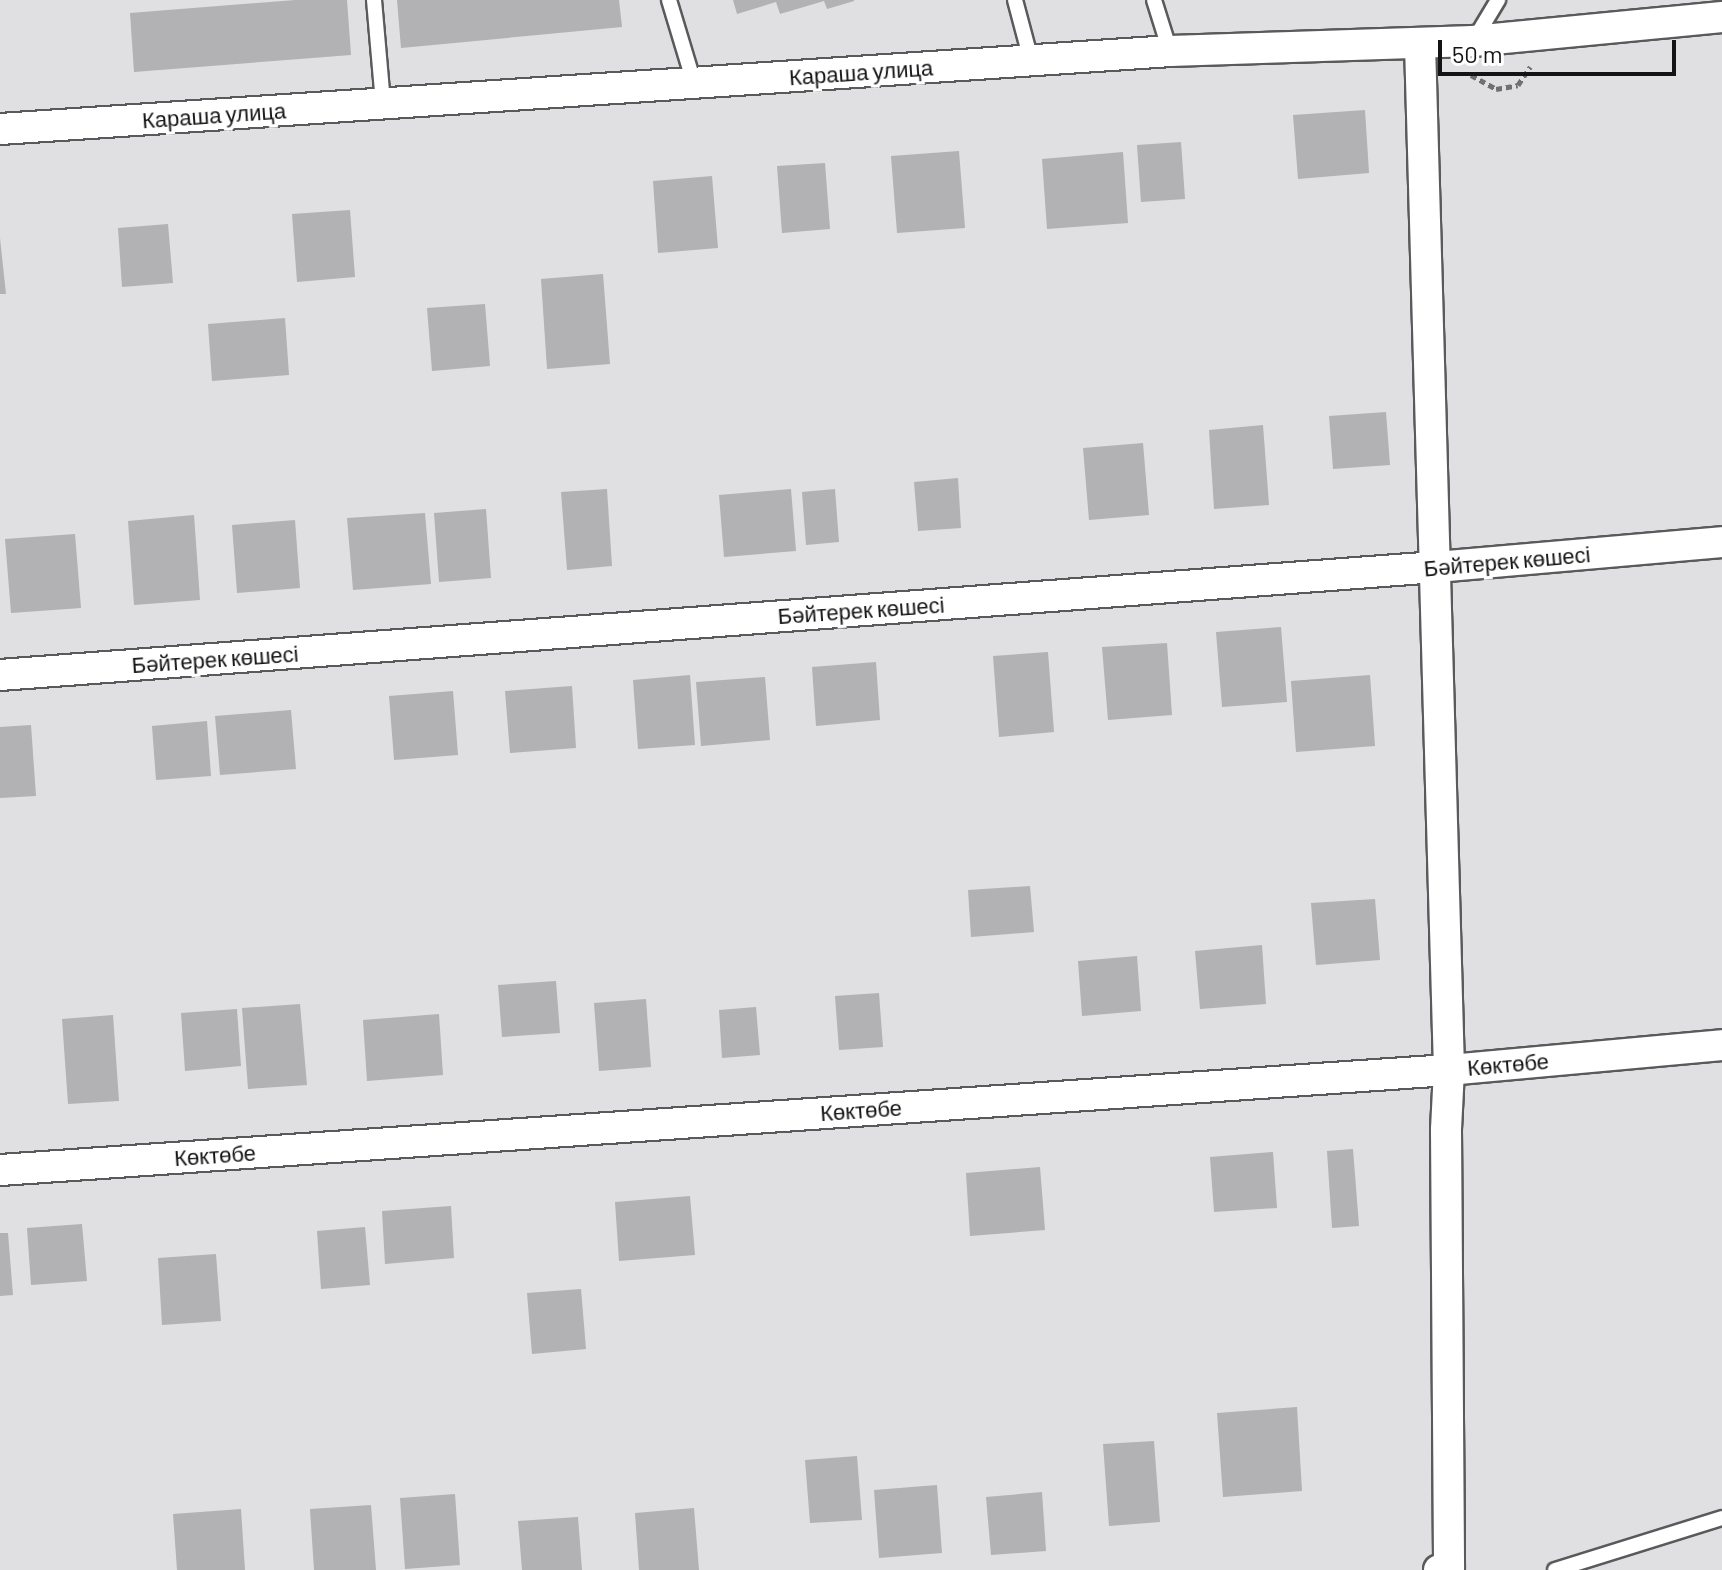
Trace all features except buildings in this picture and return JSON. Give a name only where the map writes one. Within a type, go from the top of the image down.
[{"type":"street","name":"Караша улица","points":[[0,129],[1170,51],[1473,41],[1722,17]]},
{"type":"street","points":[[1420,44],[1449,1070],[1446,1130],[1447,1570]]},
{"type":"street","name":"Бәйтерек көшесі","points":[[0,675],[1437,567],[1722,542]]},
{"type":"street","name":"Көктөбе","points":[[0,1170],[1449,1070],[1722,1045]]},
{"type":"lane","points":[[374,0],[383,103]]},
{"type":"lane","points":[[669,0],[694,83]]},
{"type":"lane","points":[[1015,0],[1031,60]]},
{"type":"lane","points":[[1154,0],[1170,51]]},
{"type":"lane","points":[[1473,41],[1498,0]]},
{"type":"lane","points":[[1555,1570],[1722,1518]]},
{"type":"path","points":[[1422,76],[1476,75],[1496,89],[1518,85],[1529,67],[1544,66]]}]
